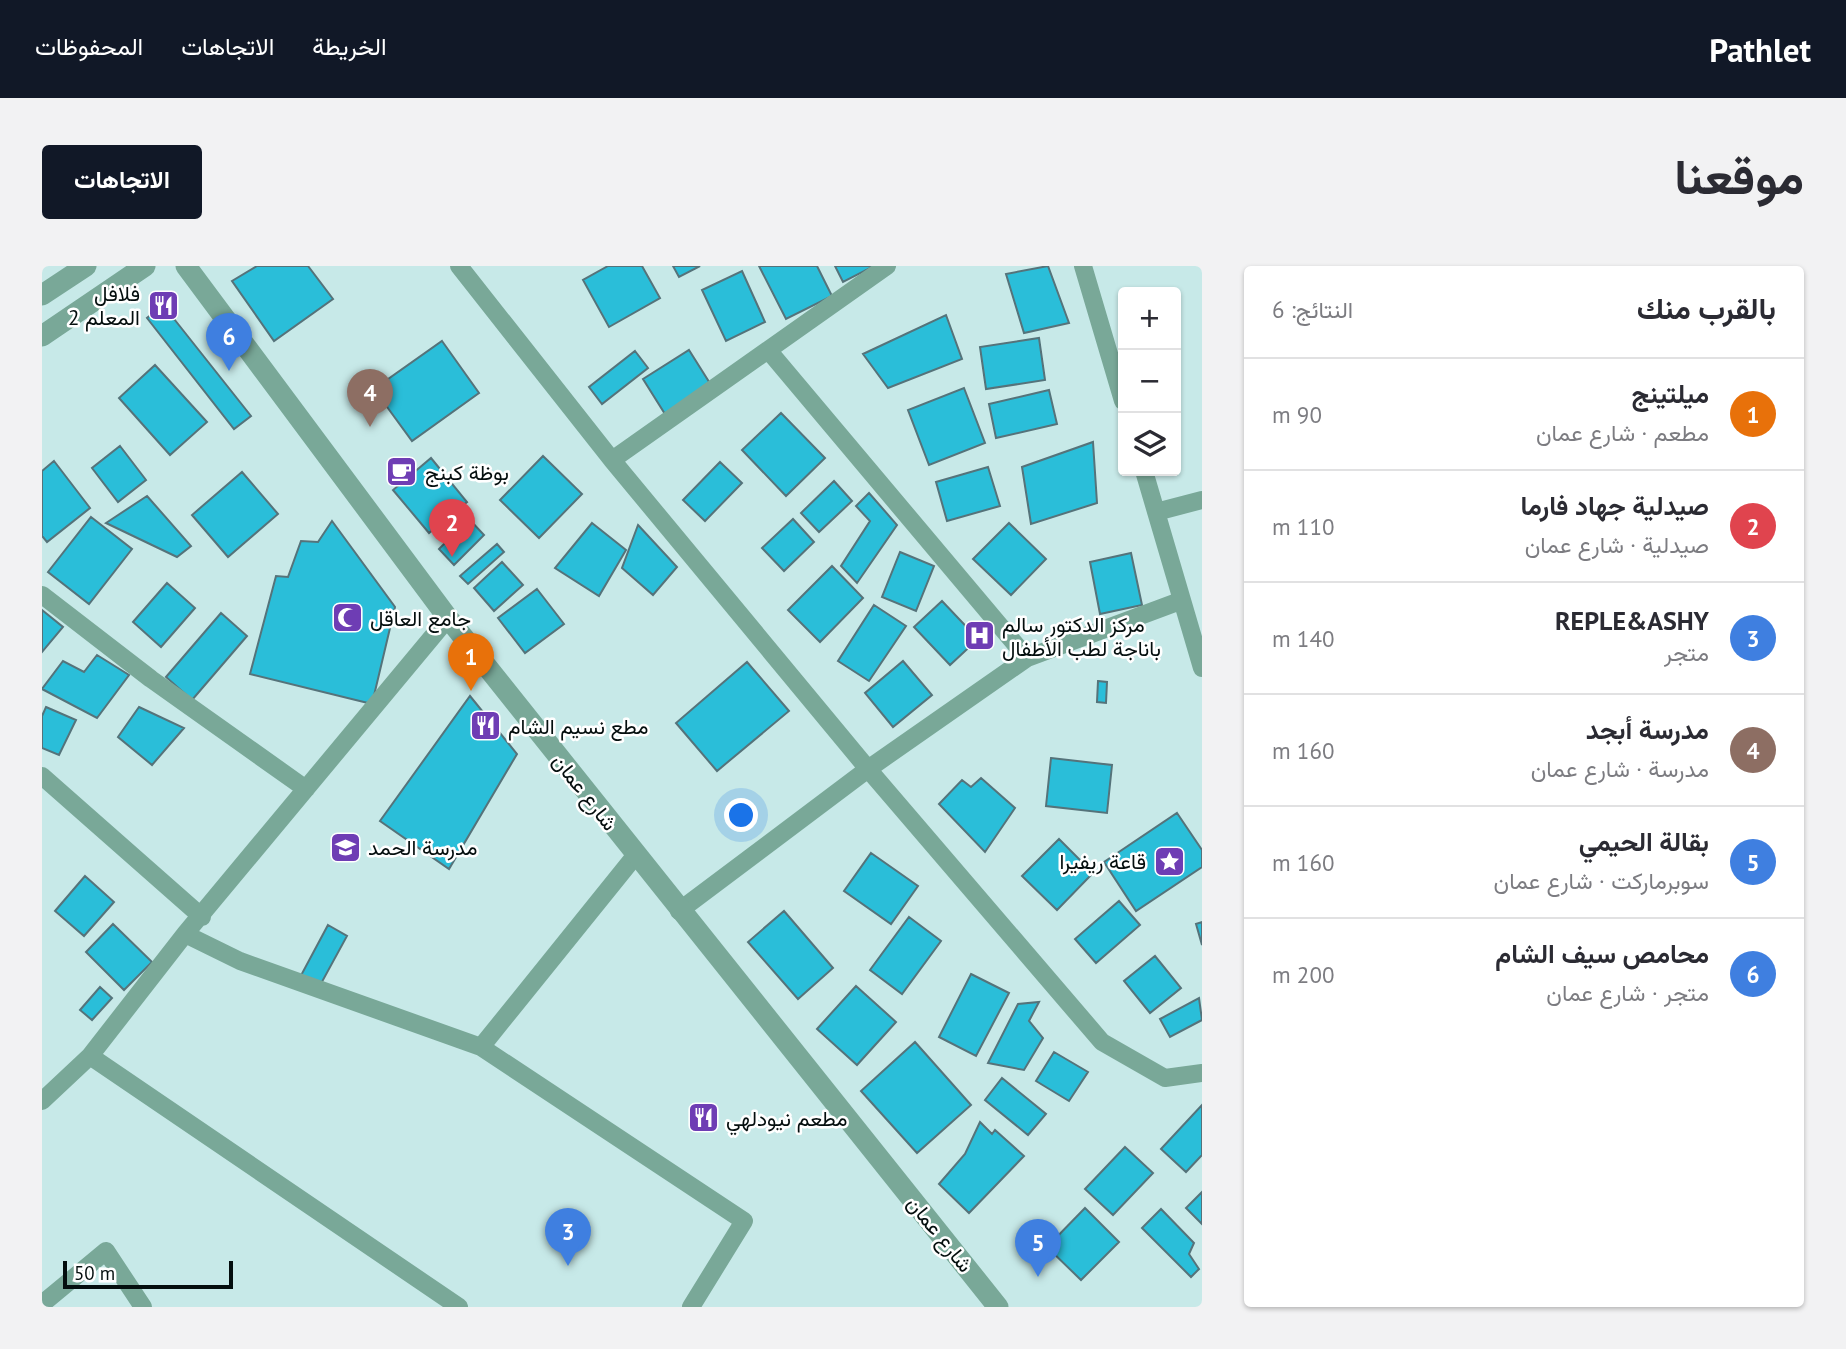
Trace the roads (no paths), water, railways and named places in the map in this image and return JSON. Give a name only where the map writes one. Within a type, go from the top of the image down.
[{"type":"street","points":[[42,295],[86,266]]},
{"type":"street","points":[[42,336],[145,266]]},
{"type":"street","name":"شارع عمان","points":[[186,266],[448,618],[987,1303]]},
{"type":"street","points":[[612,460],[887,266]]},
{"type":"street","points":[[1083,266],[1118,384]]},
{"type":"street","points":[[469,269],[612,460],[868,769],[1102,1042],[1165,1078],[1202,1073]]},
{"type":"street","points":[[768,350],[1027,659]]},
{"type":"street","points":[[1145,476],[1180,601],[1202,668]]},
{"type":"street","points":[[1156,512],[1202,500]]},
{"type":"street","points":[[42,595],[151,679],[306,789]]},
{"type":"street","points":[[679,911],[868,769],[1027,659],[1180,601]]},
{"type":"street","points":[[42,1101],[90,1056],[185,934],[202,917],[448,618]]},
{"type":"street","points":[[42,776],[202,917]]},
{"type":"street","points":[[481,1047],[635,856]]},
{"type":"street","points":[[185,934],[240,961],[481,1047],[744,1221],[691,1307]]},
{"type":"street","points":[[90,1056],[459,1307]]},
{"type":"street","points":[[42,1304],[106,1251],[143,1307]]},
{"type":"place","name":"فلافل المعلم 2","points":[[163,305]]},
{"type":"place","name":"محامص سيف الشام","points":[[229,371]]},
{"type":"place","name":"مدرسة أبجد","points":[[370,427]]},
{"type":"place","name":"بوظة كبنج","points":[[402,472]]},
{"type":"place","name":"صيدلية جهاد فارما","points":[[452,557]]},
{"type":"place","name":"جامع العاقل","points":[[347,618]]},
{"type":"place","name":"مركز الدكتور سالم باناجة لطب الأطفال","points":[[979,636]]},
{"type":"place","name":"ميلتينج","points":[[471,691]]},
{"type":"place","name":"مطع نسيم الشام","points":[[485,726]]},
{"type":"place","name":"مدرسة الحمد","points":[[345,847]]},
{"type":"place","name":"قاعة ريفيرا","points":[[1169,861]]},
{"type":"place","name":"مطعم نيودلهي","points":[[703,1118]]},
{"type":"place","name":"REPLE&ASHY","points":[[568,1266]]},
{"type":"place","name":"بقالة الحيمي","points":[[1038,1277]]}]
